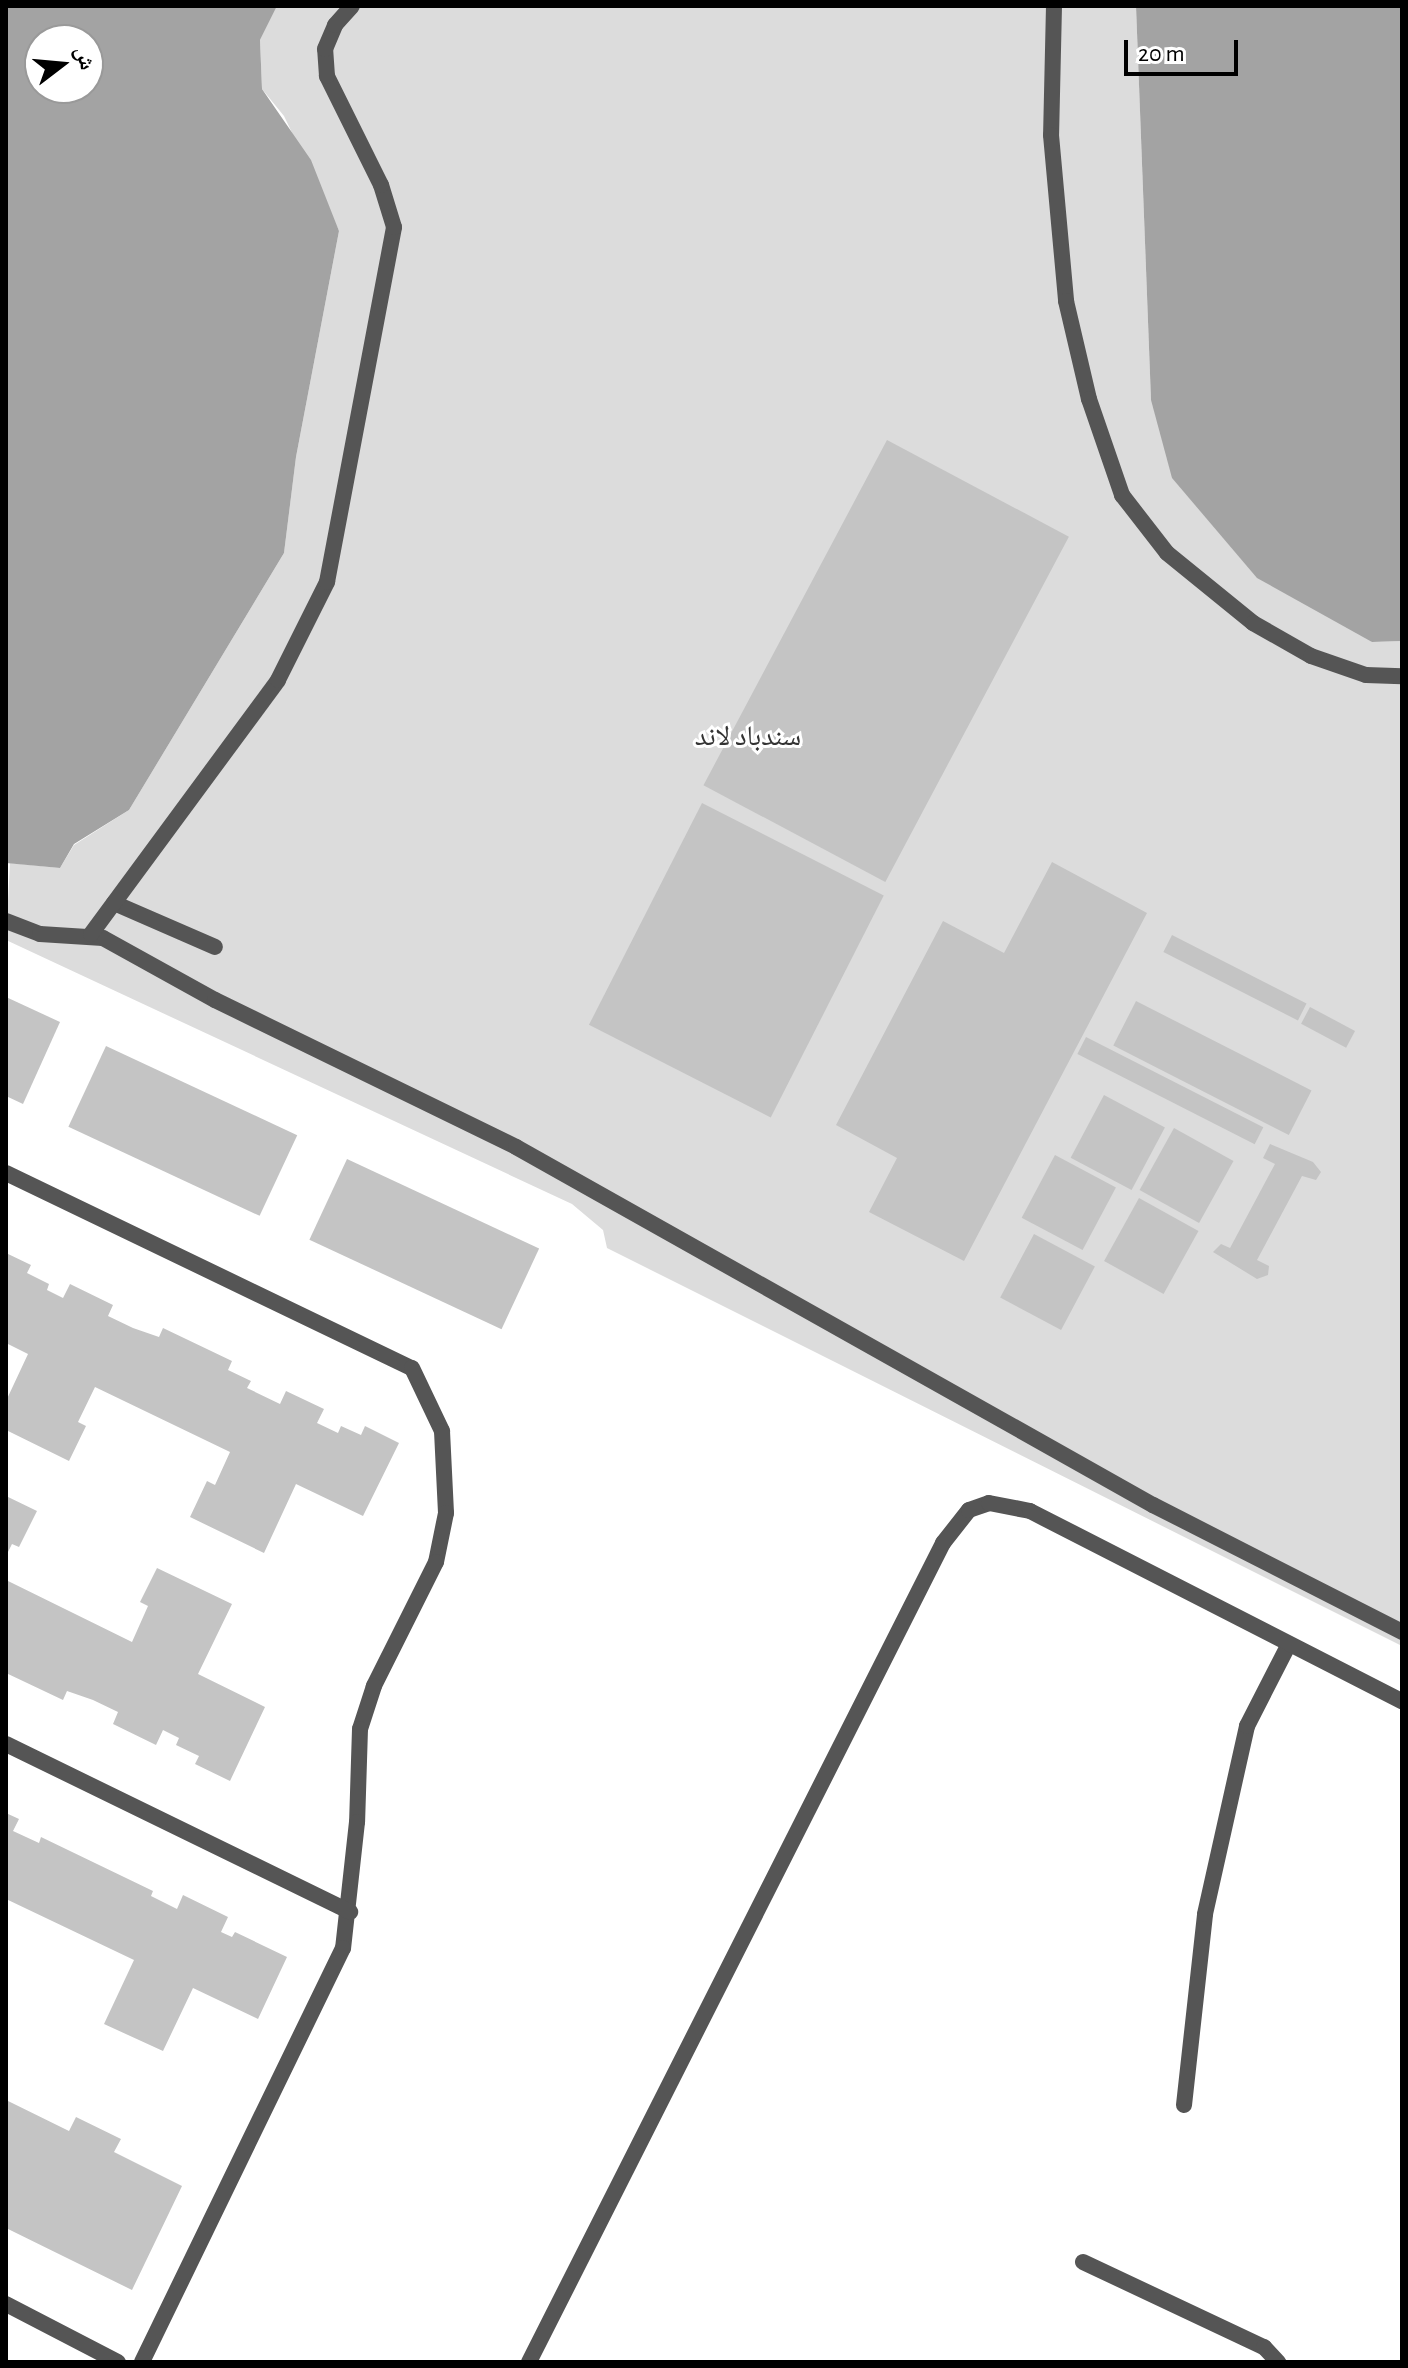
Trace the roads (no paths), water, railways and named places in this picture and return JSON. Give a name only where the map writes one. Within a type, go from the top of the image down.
[{"type":"street","points":[[91,934],[278,680],[327,582],[394,227],[381,185],[327,76],[325,49],[335,25],[352,6]]},
{"type":"street","points":[[1054,6],[1051,135],[1064,285],[1089,399],[1122,495],[1167,553],[1253,623],[1311,656],[1366,675],[1402,676]]},
{"type":"street","points":[[114,903],[215,947]]},
{"type":"street","points":[[6,921],[40,934],[91,934],[516,1147],[1153,1505],[1402,1632]]},
{"type":"street","points":[[6,1173],[412,1368],[432,1402],[442,1431],[446,1513],[436,1562],[374,1686],[360,1729],[350,1912],[343,1948],[142,2362]]},
{"type":"street","points":[[529,2362],[953,1524],[969,1510],[989,1503],[1010,1503],[1402,1701]]},
{"type":"street","points":[[1184,2105],[1205,1914],[1247,1726],[1289,1644]]},
{"type":"street","points":[[6,1744],[350,1912]]},
{"type":"street","points":[[1083,2262],[1264,2347],[1278,2362]]},
{"type":"street","points":[[6,2304],[118,2362]]},
{"type":"park label","name":"سندباد لاند","points":[[748,737]]}]
